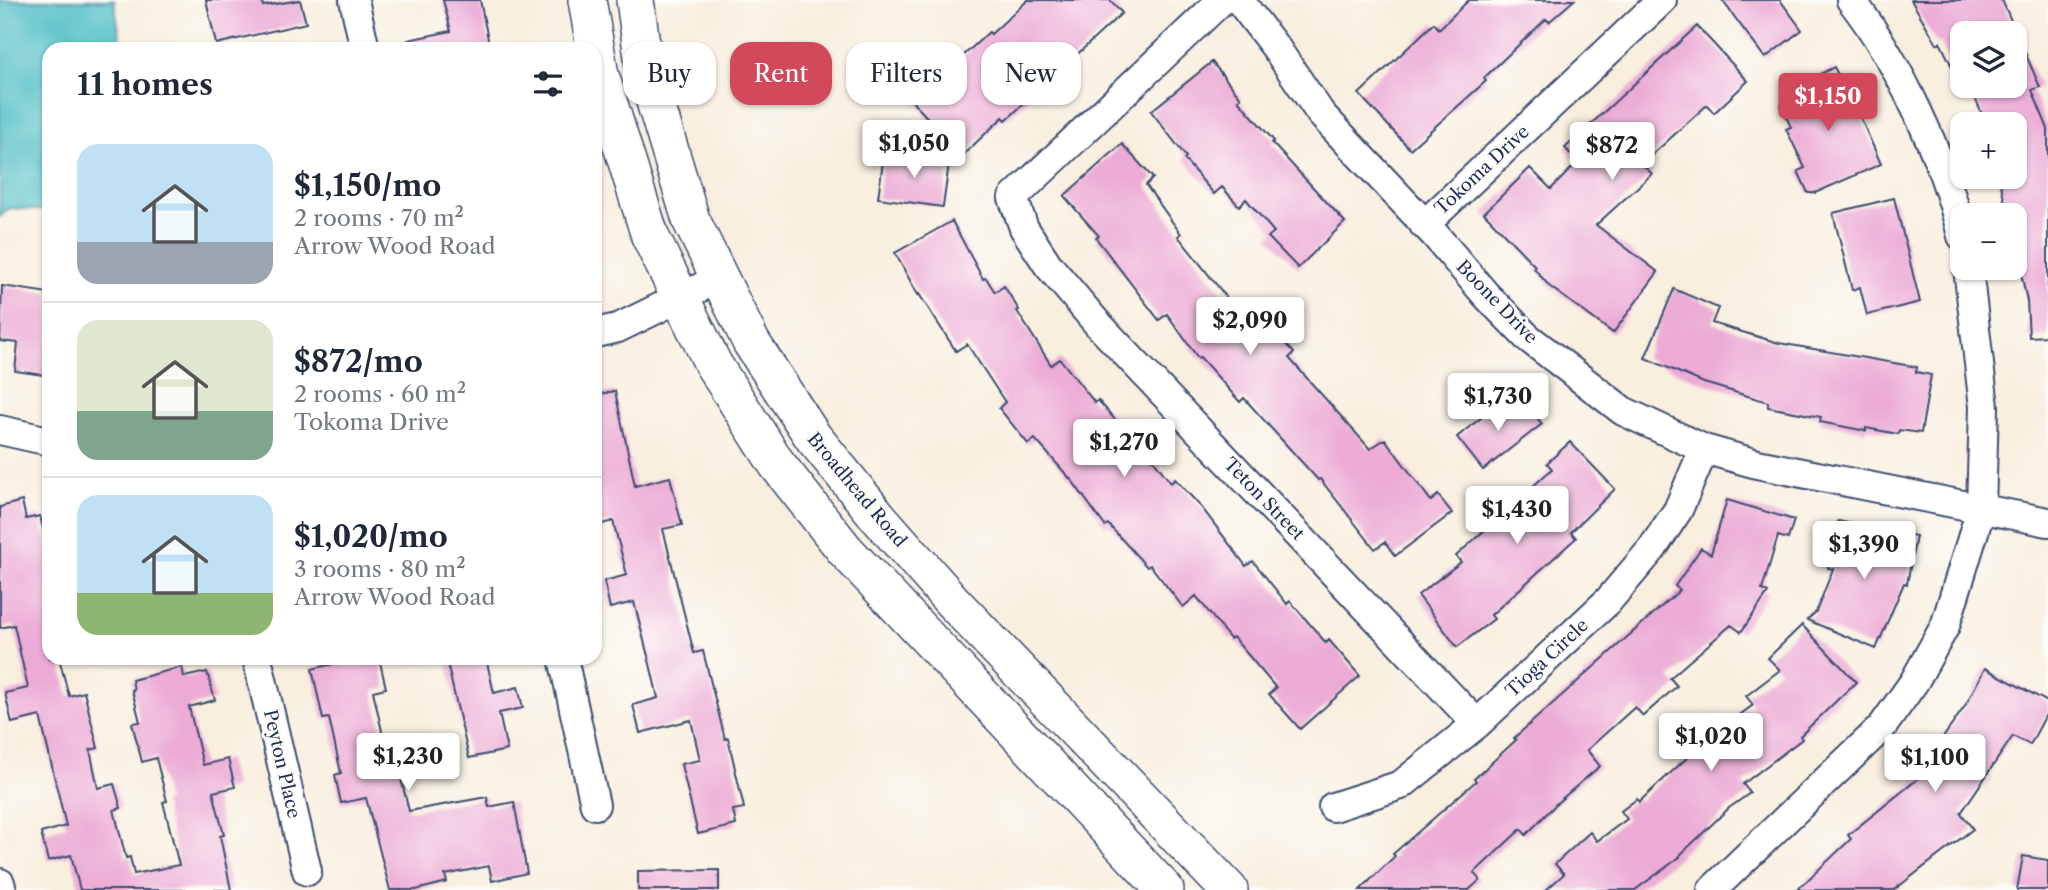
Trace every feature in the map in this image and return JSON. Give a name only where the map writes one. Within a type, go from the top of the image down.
[{"type":"street","points":[[354,0],[363,42]]},
{"type":"street","points":[[587,0],[595,42]]},
{"type":"street","name":"Broadhead Road","points":[[635,0],[643,65],[691,220],[751,342],[813,437],[952,601],[1228,890]]},
{"type":"street","name":"Teton Street","points":[[1222,0],[1013,198],[1024,229],[1048,265],[1097,323],[1477,724]]},
{"type":"street","name":"Boone Drive","points":[[1239,0],[1321,114],[1486,295],[1536,344],[1623,411],[1704,449],[1757,464],[2048,522]]},
{"type":"street","name":"Tokoma Drive","points":[[1424,225],[1662,0]]},
{"type":"street","points":[[1851,0],[1887,52],[1942,170],[1954,203]]},
{"type":"street","points":[[602,78],[650,236],[713,364],[777,464],[845,550],[1166,890]]},
{"type":"street","points":[[602,331],[618,328],[720,278]]},
{"type":"street","points":[[1712,890],[1882,727],[1914,682],[1945,626],[1980,509],[1984,407],[1969,280]]},
{"type":"street","points":[[0,430],[42,439]]},
{"type":"street","name":"Tioga Circle","points":[[1333,807],[1401,785],[1477,724],[1608,601],[1652,549],[1678,510],[1704,449]]},
{"type":"street","name":"Peyton Place","points":[[259,665],[307,871]]},
{"type":"street","points":[[565,665],[595,806]]},
{"type":"street","points":[[0,883],[2,890]]},
{"type":"water","points":[[0,0],[114,0],[121,42],[42,42],[42,210],[10,208],[0,217]]},
{"type":"building","points":[[206,0],[262,0],[263,6],[300,0],[306,23],[216,42]]},
{"type":"building","points":[[443,0],[480,0],[489,42],[408,42],[408,40],[451,31]]},
{"type":"building","points":[[1028,0],[1110,0],[1122,13],[1081,51],[1081,42],[981,42],[981,105],[1022,105],[1006,120],[1003,117],[962,156],[916,105],[967,105],[967,52],[989,32],[991,34]]},
{"type":"building","points":[[1469,0],[1574,0],[1549,22],[1546,19],[1484,78],[1486,81],[1410,149],[1359,94],[1434,23],[1439,29]]},
{"type":"building","points":[[1722,0],[1780,0],[1802,30],[1765,58]]},
{"type":"building","points":[[1911,0],[2002,0],[2011,21],[1950,21],[1950,62],[1940,42],[1937,44]]},
{"type":"building","points":[[1697,26],[1748,81],[1714,113],[1707,105],[1642,164],[1652,174],[1596,225],[1658,272],[1613,333],[1549,286],[1535,266],[1484,213],[1530,168],[1551,189],[1578,162],[1565,148]]},
{"type":"building","points":[[2027,57],[2040,87],[2032,90],[2048,129],[2048,336],[2029,337],[2023,280],[2027,280],[2027,203],[2005,203],[2002,189],[2027,189],[2027,112],[1981,112],[1975,98],[2027,98]]},
{"type":"building","points":[[1212,62],[1241,98],[1238,100],[1274,141],[1272,143],[1345,222],[1298,268],[1268,237],[1274,232],[1246,199],[1239,206],[1222,187],[1214,194],[1184,159],[1186,157],[1151,111]]},
{"type":"building","points":[[1834,67],[1881,164],[1815,193],[1808,193],[1798,171],[1805,168],[1786,129],[1791,127],[1781,106],[1793,96],[1788,90]]},
{"type":"building","points":[[1122,144],[1153,178],[1146,185],[1181,234],[1178,236],[1235,308],[1243,302],[1258,323],[1262,318],[1294,353],[1289,358],[1370,449],[1385,439],[1431,501],[1438,495],[1452,513],[1395,556],[1385,542],[1375,549],[1320,479],[1318,480],[1244,398],[1240,402],[1200,357],[1198,358],[1167,314],[1159,320],[1096,238],[1099,236],[1064,196]]},
{"type":"building","points":[[884,154],[949,163],[943,207],[878,198]]},
{"type":"building","points":[[1894,198],[1920,302],[1867,315],[1860,287],[1852,290],[1833,213]]},
{"type":"building","points":[[952,221],[983,279],[986,278],[995,292],[1004,286],[1051,365],[1060,359],[1095,403],[1098,400],[1136,444],[1139,441],[1171,483],[1175,479],[1202,508],[1246,566],[1253,561],[1287,604],[1290,601],[1326,643],[1329,640],[1360,676],[1300,729],[1269,694],[1276,688],[1233,637],[1230,639],[1196,596],[1183,607],[1150,565],[1147,567],[1108,524],[1105,526],[1073,482],[1035,439],[1028,444],[999,408],[1005,402],[967,344],[956,351],[918,295],[895,253]]},
{"type":"building","points":[[2,286],[42,292],[42,375],[15,371],[18,343],[0,341]]},
{"type":"building","points":[[1674,289],[1718,308],[1712,323],[1779,343],[1917,367],[1916,372],[1931,375],[1921,433],[1899,430],[1898,434],[1866,428],[1866,431],[1820,422],[1821,417],[1768,407],[1768,402],[1704,383],[1645,358]]},
{"type":"building","points":[[615,391],[635,486],[670,477],[682,525],[663,529],[694,653],[703,651],[725,739],[728,738],[744,808],[733,810],[736,825],[698,834],[681,764],[700,760],[691,720],[640,733],[633,705],[658,698],[634,602],[610,608],[604,581],[627,575],[613,521],[602,524],[602,394]]},
{"type":"building","points":[[1501,402],[1512,415],[1526,404],[1542,424],[1483,470],[1457,437]]},
{"type":"building","points":[[1570,442],[1615,489],[1571,532],[1576,538],[1491,615],[1494,619],[1457,647],[1418,595],[1461,562],[1456,556],[1552,469],[1547,463]]},
{"type":"building","points":[[1727,500],[1794,520],[1788,539],[1778,536],[1762,590],[1768,593],[1741,632],[1731,625],[1670,678],[1677,686],[1643,716],[1635,707],[1587,750],[1600,766],[1558,802],[1526,835],[1521,829],[1474,873],[1480,880],[1469,890],[1360,890],[1395,856],[1393,854],[1476,781],[1474,779],[1516,740],[1514,738],[1680,590],[1675,586],[1701,548],[1711,554]]},
{"type":"building","points":[[22,501],[26,519],[40,516],[42,665],[61,665],[69,696],[84,692],[98,748],[90,750],[98,788],[114,784],[121,808],[114,810],[126,858],[130,857],[134,874],[179,865],[163,802],[167,801],[156,758],[142,762],[132,723],[140,722],[132,680],[182,667],[184,677],[207,672],[215,700],[189,707],[203,765],[228,759],[235,787],[213,792],[224,835],[220,836],[231,890],[80,890],[71,855],[48,861],[41,833],[66,826],[40,716],[12,723],[5,693],[28,688],[14,625],[0,628],[0,507]]},
{"type":"building","points":[[1838,521],[1916,536],[1907,584],[1904,583],[1876,649],[1807,620],[1816,612],[1833,569],[1828,568]]},
{"type":"building","points":[[1802,625],[1856,682],[1800,736],[1802,739],[1743,784],[1750,793],[1729,808],[1680,857],[1635,890],[1546,890],[1564,874],[1555,864],[1590,832],[1597,841],[1627,819],[1621,811],[1637,799],[1639,802],[1690,755],[1685,748],[1719,724],[1722,728],[1753,705],[1746,696],[1780,670],[1768,658]]},
{"type":"building","points":[[329,665],[381,665],[386,688],[373,691],[383,736],[390,734],[409,811],[487,797],[489,807],[514,802],[527,873],[492,881],[489,866],[445,875],[447,882],[416,890],[390,890],[366,798],[341,803],[335,775],[341,773],[329,718],[323,719],[312,669]]},
{"type":"building","points":[[448,665],[488,665],[494,693],[518,687],[523,708],[499,713],[507,750],[469,758]]},
{"type":"building","points":[[1985,668],[2048,702],[2048,711],[2030,745],[2013,736],[1961,813],[1973,829],[1894,890],[1797,890],[1851,839],[1848,835],[1940,761],[1931,755],[1965,706]]},
{"type":"building","points":[[2023,856],[2048,860],[2048,890],[2017,890]]},
{"type":"building","points":[[719,870],[719,890],[638,890],[638,871]]}]
